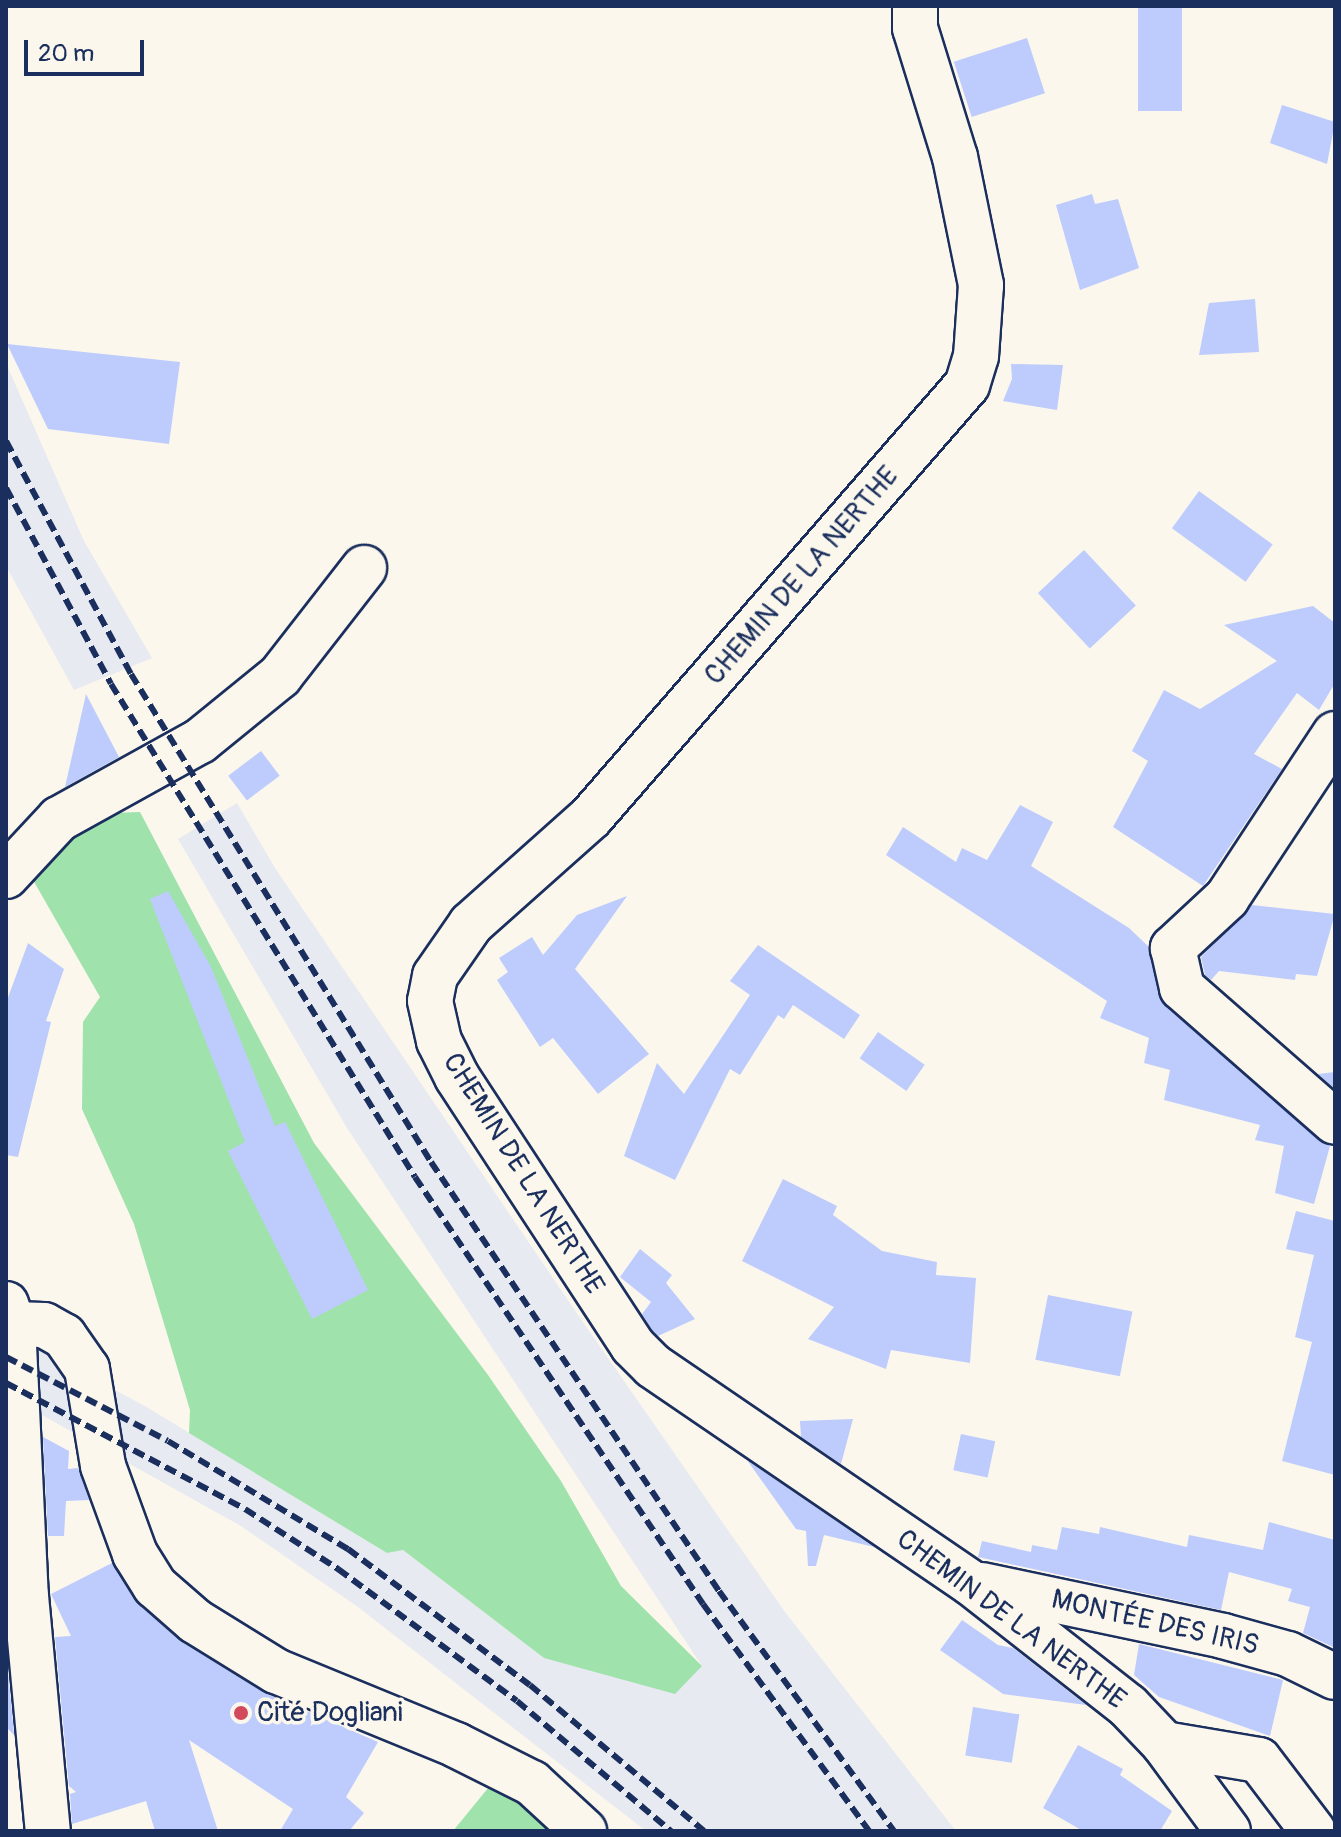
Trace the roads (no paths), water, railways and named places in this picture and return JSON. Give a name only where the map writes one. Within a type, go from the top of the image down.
[{"type":"street","name":"CHEMIN DE LA NERTHE","points":[[915,6],[915,28],[955,157],[981,285],[976,356],[967,385],[591,817],[471,924],[435,976],[430,1001],[439,1041],[457,1077],[633,1346],[653,1366],[971,1583],[1128,1706],[1164,1744],[1228,1831]]},
{"type":"street","points":[[6,876],[22,853],[59,819],[200,741],[280,676],[364,568]]},
{"type":"street","points":[[1335,734],[1227,898],[1173,948],[1182,988],[1335,1122]]},
{"type":"street","points":[[48,1831],[26,1596],[10,1314],[44,1325],[64,1336],[87,1369],[103,1466],[135,1554],[155,1586],[195,1621],[276,1671],[456,1745],[532,1783],[584,1831]]},
{"type":"street","name":"MONTÉE DES IRIS","points":[[971,1583],[1223,1636],[1288,1654],[1335,1677]]},
{"type":"street","points":[[1164,1744],[1259,1760],[1313,1831]]},
{"type":"railway","points":[[6,441],[131,674],[431,1162],[719,1591],[894,1831]]},
{"type":"railway","points":[[6,488],[111,684],[415,1177],[703,1604],[869,1831]]},
{"type":"railway","points":[[6,1357],[168,1441],[348,1549],[530,1685],[704,1831]]},
{"type":"railway","points":[[6,1383],[245,1509],[338,1569],[517,1701],[671,1831]]},
{"type":"place","name":"Cité Dogliani","points":[[241,1713]]}]
